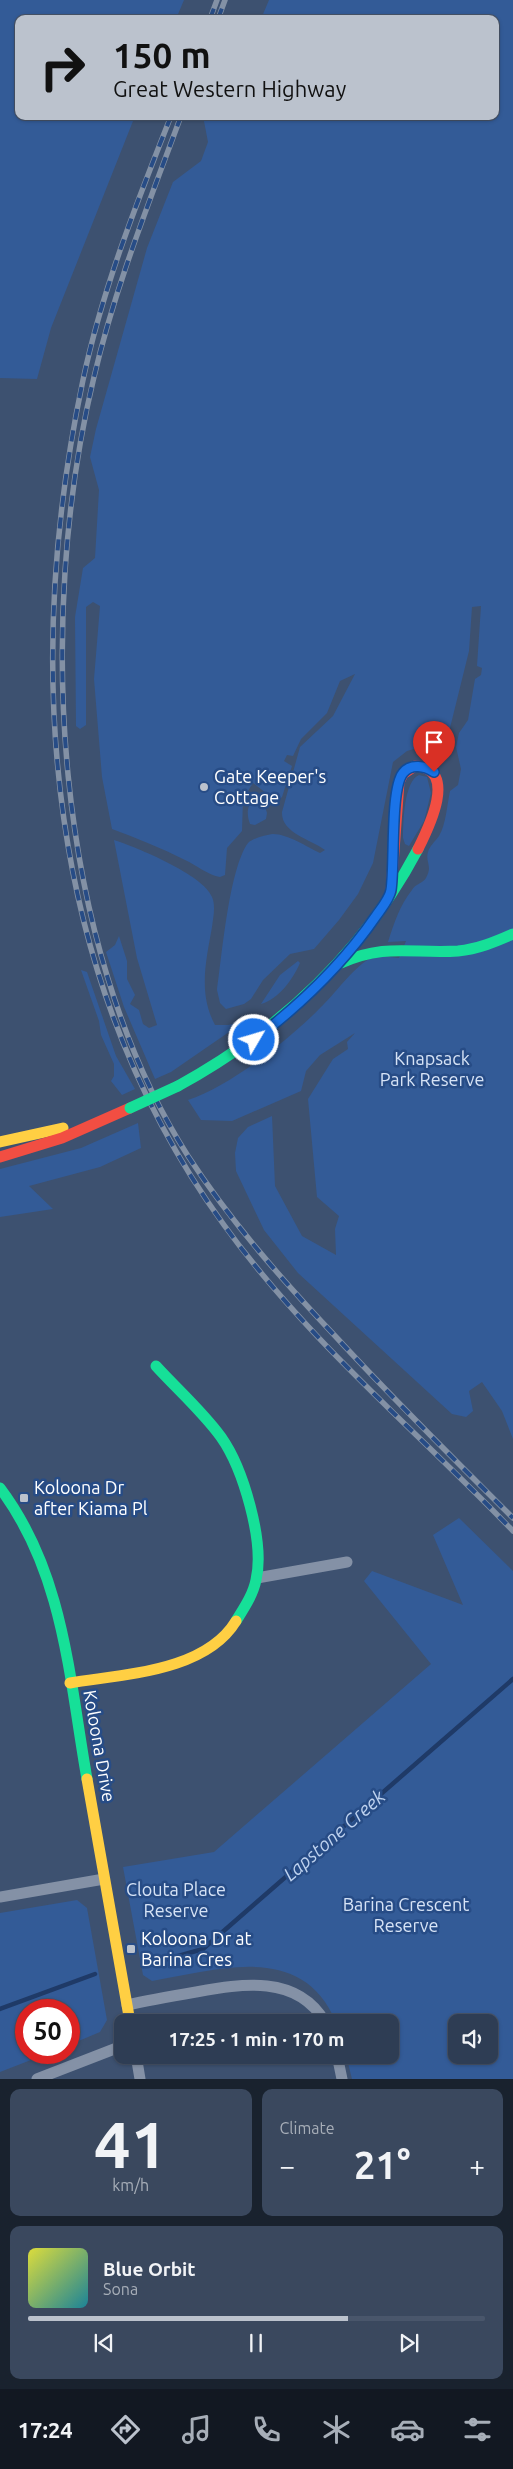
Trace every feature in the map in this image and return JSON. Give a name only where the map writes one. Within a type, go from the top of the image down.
[{"type":"street","points":[[130,1108],[75,1125],[1,1138],[5,1156],[62,1138],[130,1108],[178,1086],[217,1064],[264,1032],[310,993],[363,934],[407,870],[418,850],[437,802],[439,784],[434,772],[426,767],[417,766],[407,770],[399,782],[391,892]]},
{"type":"street","points":[[336,965],[368,952],[471,950],[488,946],[513,934]]},
{"type":"street","points":[[70,1683],[179,1664],[206,1652],[233,1626],[252,1595],[257,1578],[256,1546],[250,1506],[237,1464],[220,1436],[156,1366]]},
{"type":"street","name":"Koloona Drive","points":[[0,1488],[30,1533],[47,1571],[56,1603],[129,2014]]},
{"type":"street","points":[[257,1578],[348,1562]]},
{"type":"street","points":[[0,1897],[104,1879]]},
{"type":"street","points":[[127,2004],[232,1986],[264,1984],[297,1996],[311,2006],[318,2014]]},
{"type":"street","points":[[37,2079],[114,2049]]},
{"type":"street","points":[[138,2064],[140,2079]]},
{"type":"street","points":[[339,2064],[342,2079]]},
{"type":"green space","points":[[0,0],[184,0],[178,15],[15,15],[15,120],[133,120],[51,328],[37,379],[0,378]]},
{"type":"green space","name":"Knapsack Park Reserve","points":[[269,0],[513,0],[513,1439],[502,1411],[482,1382],[469,1391],[473,1411],[466,1417],[452,1414],[298,1273],[264,1230],[236,1171],[235,1153],[238,1138],[248,1127],[272,1116],[275,1186],[302,1236],[336,1255],[335,1229],[339,1216],[317,1197],[308,1099],[333,1059],[348,1049],[347,1042],[355,1033],[320,1055],[306,1071],[301,1091],[232,1121],[201,1120],[188,1100],[222,1084],[276,1047],[325,1003],[363,963],[373,957],[380,956],[399,958],[406,941],[388,942],[401,908],[408,896],[415,886],[425,880],[428,874],[428,852],[439,836],[445,820],[450,791],[458,785],[461,769],[456,747],[459,733],[468,720],[475,679],[481,675],[482,668],[477,666],[481,606],[472,607],[469,651],[448,736],[440,741],[407,751],[393,762],[373,863],[358,894],[314,949],[290,954],[263,980],[251,999],[244,1004],[226,1009],[220,1003],[217,990],[227,914],[241,855],[250,841],[273,834],[291,838],[320,853],[325,850],[291,830],[283,819],[282,812],[300,747],[333,716],[355,674],[340,681],[327,713],[301,739],[293,756],[287,755],[284,761],[292,766],[282,797],[273,804],[266,793],[253,783],[243,799],[242,831],[227,848],[225,875],[220,877],[158,847],[112,829],[102,777],[94,679],[100,606],[93,602],[86,607],[86,725],[80,729],[76,726],[75,617],[83,568],[95,558],[99,490],[90,457],[96,429],[147,248],[173,182],[201,161],[208,142],[204,120],[499,120],[499,15],[263,15]]},
{"type":"green space","points":[[419,775],[427,777],[431,793],[424,821],[409,846],[405,844],[403,838],[405,803],[410,785]]},
{"type":"green space","points":[[254,799],[264,803],[267,813],[266,819],[255,825],[250,824],[248,814],[248,808]]},
{"type":"green space","points":[[114,840],[183,871],[196,880],[212,897],[214,908],[205,977],[205,989],[210,1013],[215,1025],[228,1025],[245,1021],[171,1072],[155,1079],[124,1007],[106,952],[115,945],[119,936],[127,961],[127,979],[135,995],[130,1004],[139,1010],[143,1024],[149,1028],[157,1025],[137,958]]},
{"type":"green space","points":[[298,961],[300,963],[285,988],[274,998],[261,1004],[280,975]]},
{"type":"green space","points":[[81,970],[87,972],[116,1056],[135,1089],[122,1095],[111,1081],[114,1076],[114,1064],[101,1035],[99,1021]]},
{"type":"green space","points":[[138,1123],[141,1148],[100,1167],[29,1186],[53,1209],[0,1217],[0,1169],[81,1148]]},
{"type":"green space","points":[[459,1518],[513,1571],[513,2079],[352,2079],[348,2064],[399,2064],[399,2014],[331,2014],[321,1997],[302,1980],[280,1971],[256,1967],[204,1971],[152,1981],[143,1975],[123,1867],[214,1852],[431,1664],[364,1581],[372,1571],[463,1605],[433,1535]]},
{"type":"green space","points":[[77,1900],[87,1908],[107,2020],[100,2032],[80,2040],[80,1999],[15,1999],[15,2064],[21,2064],[0,2072],[0,1913]]},
{"type":"waterway","name":"Lapstone Creek","points":[[143,1966],[203,1949],[513,1679]]},
{"type":"waterway","name":"Lapstone Creek","points":[[0,2009],[95,1974]]},
{"type":"railway","points":[[211,15],[217,0]]},
{"type":"railway","points":[[219,15],[225,0]]},
{"type":"railway","points":[[169,120],[133,214],[100,313],[83,380],[64,489],[54,600],[54,710],[64,819],[85,926],[118,1030],[164,1130],[224,1225],[290,1307],[363,1383],[513,1531]]},
{"type":"railway","points":[[180,120],[133,245],[112,310],[94,377],[76,471],[65,570],[62,673],[68,777],[83,879],[108,978],[143,1071],[188,1156],[240,1228],[297,1295],[380,1384],[513,1518]]},
{"type":"traffic: fast","points":[[178,1086],[251,1040],[316,986],[372,922],[396,887],[418,849]]},
{"type":"traffic: fast","points":[[341,963],[357,957],[386,951],[442,952],[472,949],[513,934]]},
{"type":"traffic: fast","points":[[130,1108],[178,1086]]},
{"type":"traffic: fast","points":[[156,1366],[221,1437],[237,1467],[244,1486],[255,1526],[258,1564],[253,1591],[236,1621]]},
{"type":"traffic: fast","points":[[0,1488],[21,1521],[38,1555],[51,1591],[61,1627],[87,1779]]},
{"type":"traffic: slow","points":[[0,1142],[63,1128]]},
{"type":"traffic: slow","points":[[70,1683],[138,1673],[184,1661],[204,1651],[222,1638],[236,1621]]},
{"type":"traffic: slow","points":[[87,1779],[129,2014]]},
{"type":"traffic: jam","points":[[391,892],[399,782],[403,774],[415,766],[428,769],[435,777],[438,788],[433,814],[418,849]]},
{"type":"traffic: jam","points":[[0,1157],[62,1138],[130,1108]]},
{"type":"place","name":"Gate Keeper's Cottage","points":[[204,787]]},
{"type":"place","name":"Koloona Dr after Kiama Pl","points":[[24,1498]]},
{"type":"place","name":"Koloona Dr at Barina Cres","points":[[131,1949]]},
{"type":"route","points":[[254,1040],[322,980],[363,934],[379,911],[391,892],[396,795],[401,778],[403,773],[417,766],[426,767],[434,772]]},
{"type":"park label","name":"Clouta Place Reserve","points":[[176,1900]]},
{"type":"park label","name":"Barina Crescent Reserve","points":[[406,1915]]}]
